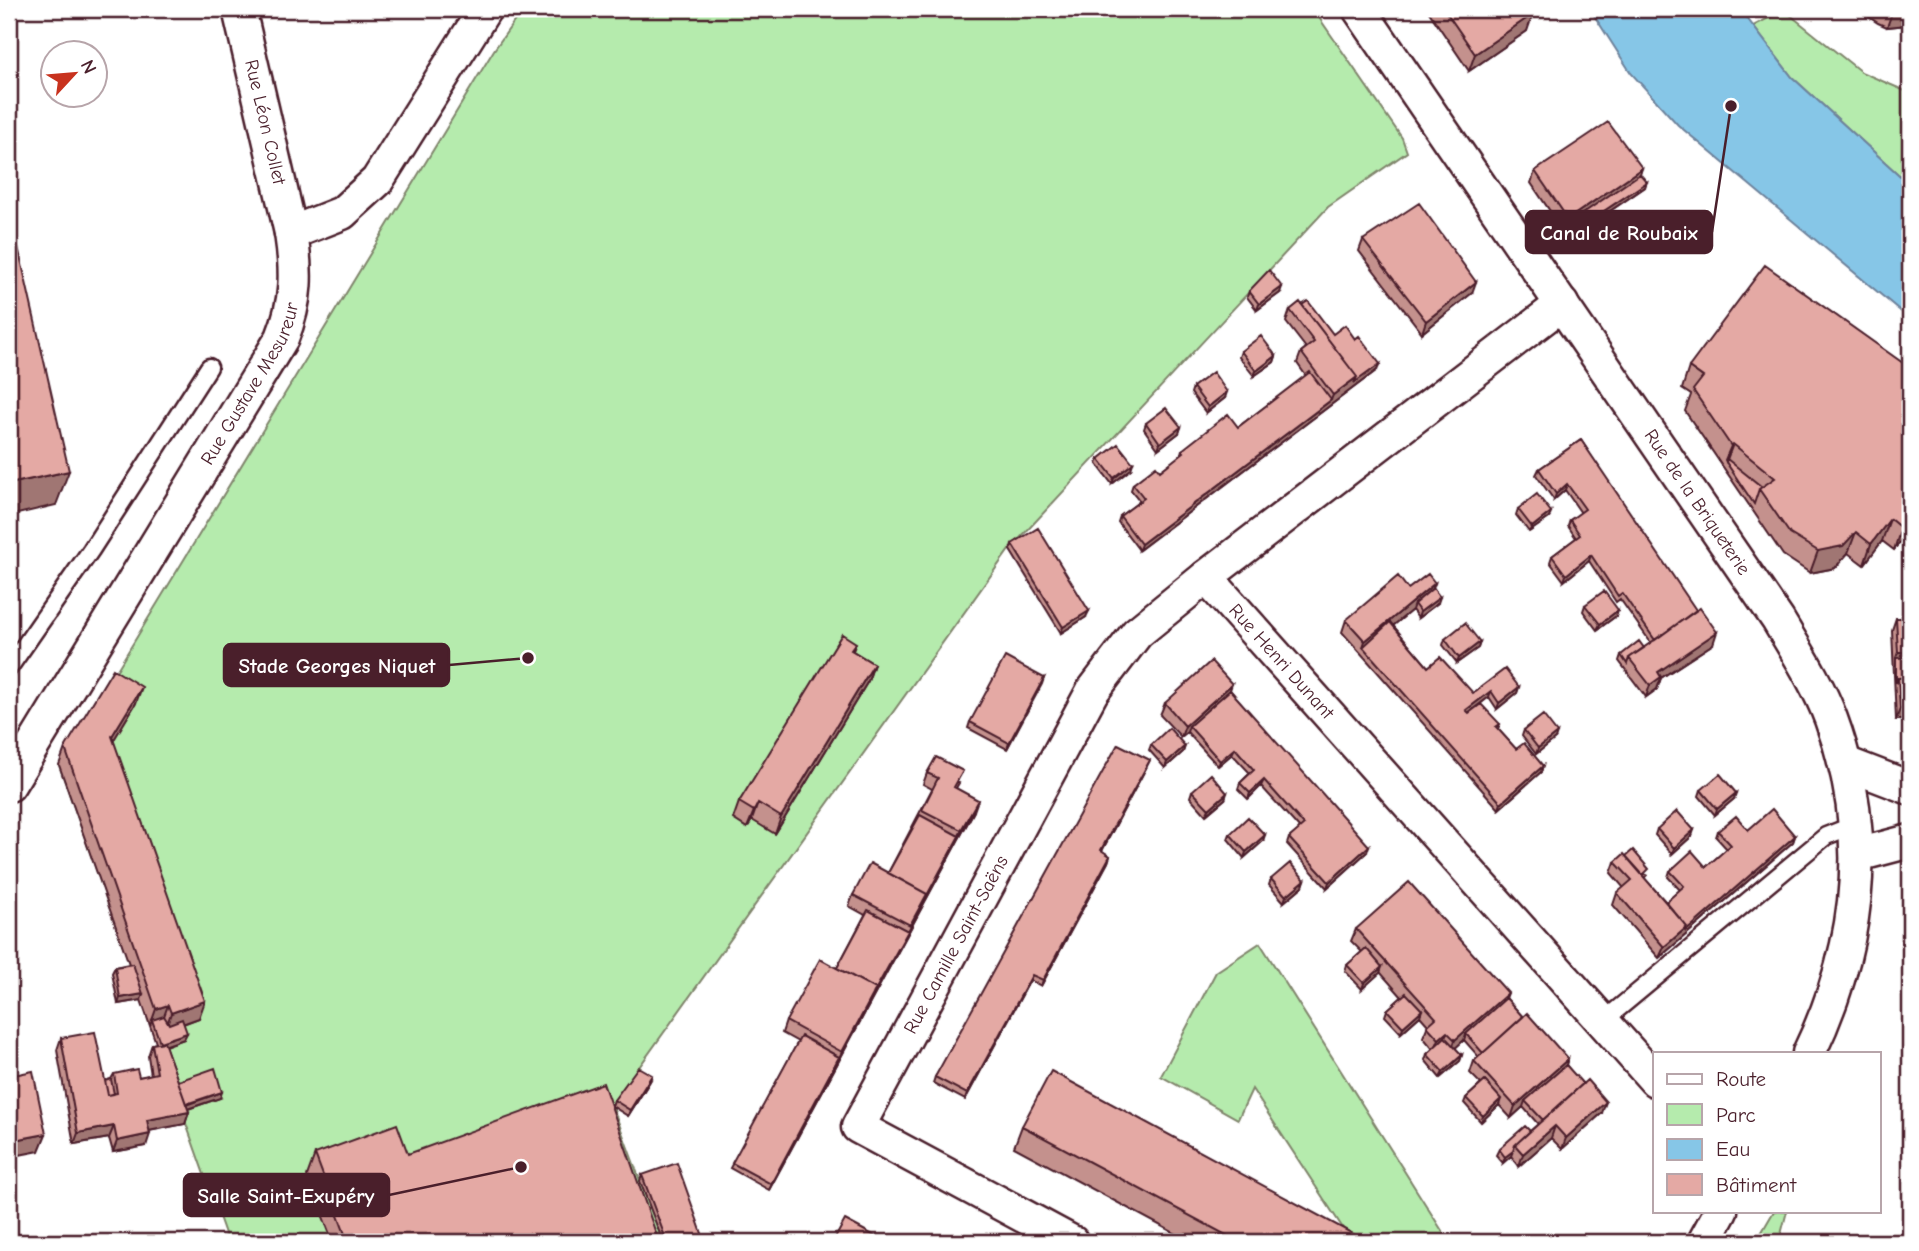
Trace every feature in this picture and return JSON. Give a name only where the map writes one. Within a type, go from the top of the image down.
[{"type":"street","name":"Rue Léon Collet","points":[[239,9],[291,233]]},
{"type":"street","points":[[291,233],[342,213],[377,181],[485,9]]},
{"type":"street","name":"Rue de la Briqueterie","points":[[1359,9],[1778,620],[1814,681],[1845,763],[1856,840],[1854,911],[1848,950],[1827,1016],[1809,1052]]},
{"type":"street","name":"Rue Gustave Mesureur","points":[[9,785],[282,338],[295,298],[297,273],[291,233]]},
{"type":"street","points":[[1206,578],[1562,304]]},
{"type":"street","name":"Rue Henri Dunant","points":[[1206,578],[1653,1078]]},
{"type":"street","name":"Rue Camille Saint-Saëns","points":[[1072,1242],[858,1127],[1092,692],[1137,633],[1206,578]]},
{"type":"street","points":[[1845,763],[1910,788]]},
{"type":"street","points":[[1856,840],[1910,841]]},
{"type":"street","points":[[1704,1242],[1720,1212]]},
{"type":"lane","points":[[9,668],[91,550],[209,368]]},
{"type":"lane","points":[[1602,1022],[1826,836],[1856,840]]},
{"type":"green space","points":[[523,9],[1313,9],[1402,138],[1407,152],[1328,207],[1009,550],[612,1105],[663,1242],[228,1242],[59,765],[494,50]]},
{"type":"green space","points":[[1784,10],[1861,72],[1910,93],[1910,185],[1792,77],[1753,26]]},
{"type":"green space","points":[[1260,943],[1446,1237],[1443,1242],[1352,1242],[1252,1089],[1238,1119],[1161,1076],[1216,972]]},
{"type":"green space","points":[[1773,1212],[1787,1212],[1779,1242],[1756,1242]]},
{"type":"water","points":[[1590,9],[1740,9],[1792,77],[1910,185],[1910,319],[1678,125],[1631,73]]},
{"type":"building","points":[[1444,9],[1529,9],[1533,14],[1475,54]]},
{"type":"building","points":[[1608,122],[1642,168],[1568,219],[1535,171]]},
{"type":"building","points":[[1640,174],[1647,182],[1571,233],[1566,225]]},
{"type":"building","points":[[1419,203],[1476,282],[1426,321],[1363,240]]},
{"type":"building","points":[[9,207],[69,471],[9,484]]},
{"type":"building","points":[[1765,265],[1910,368],[1910,516],[1901,528],[1890,519],[1871,544],[1856,532],[1843,546],[1818,551],[1790,534],[1759,489],[1775,478],[1733,444],[1731,446],[1693,390],[1703,377],[1689,367]]},
{"type":"building","points":[[1269,270],[1282,287],[1259,304],[1249,291]]},
{"type":"building","points":[[1308,301],[1333,334],[1345,325],[1355,339],[1359,336],[1380,364],[1354,383],[1357,377],[1302,305]]},
{"type":"building","points":[[1300,302],[1357,377],[1333,395],[1301,352],[1314,342],[1290,310]]},
{"type":"building","points":[[1261,336],[1276,356],[1256,371],[1241,351]]},
{"type":"building","points":[[1213,372],[1227,392],[1208,407],[1193,387]]},
{"type":"building","points":[[1310,372],[1331,400],[1141,544],[1120,516],[1144,498],[1133,484],[1156,466],[1160,471],[1228,414],[1238,427]]},
{"type":"building","points":[[1166,408],[1181,427],[1160,443],[1146,423]]},
{"type":"building","points":[[1581,440],[1696,610],[1655,640],[1622,593],[1618,596],[1591,555],[1566,575],[1552,556],[1580,535],[1570,520],[1585,509],[1567,484],[1556,494],[1539,469]]},
{"type":"building","points":[[1118,444],[1133,463],[1114,478],[1099,459]]},
{"type":"building","points":[[1727,459],[1762,487],[1754,504],[1726,462]]},
{"type":"building","points":[[1537,494],[1551,512],[1532,527],[1518,509]]},
{"type":"building","points":[[1038,528],[1089,611],[1063,627],[1012,544]]},
{"type":"building","points":[[1428,574],[1435,583],[1365,641],[1346,620],[1398,576],[1408,589]]},
{"type":"building","points":[[1433,588],[1440,597],[1420,612],[1414,604]]},
{"type":"building","points":[[1604,591],[1618,610],[1600,624],[1585,605]]},
{"type":"building","points":[[1700,608],[1717,632],[1658,672],[1661,677],[1650,685],[1629,658]]},
{"type":"building","points":[[1896,618],[1910,618],[1910,652],[1898,652]]},
{"type":"building","points":[[1390,622],[1428,667],[1440,657],[1473,693],[1505,669],[1519,687],[1499,703],[1491,691],[1466,710],[1469,713],[1481,704],[1500,724],[1496,727],[1516,749],[1524,743],[1543,766],[1501,803],[1363,647]]},
{"type":"building","points":[[1465,623],[1480,642],[1459,658],[1445,639]]},
{"type":"building","points":[[842,634],[856,643],[851,650],[874,664],[781,817],[758,803],[754,811],[739,802]]},
{"type":"building","points":[[1639,641],[1644,648],[1629,658],[1627,664],[1621,655]]},
{"type":"building","points":[[1005,657],[1044,678],[1009,743],[970,722]]},
{"type":"building","points":[[1910,657],[1910,677],[1898,678],[1896,683],[1896,658]]},
{"type":"building","points":[[1211,661],[1232,684],[1185,726],[1165,703]]},
{"type":"building","points":[[113,669],[142,687],[112,736],[205,1001],[171,1013],[168,1005],[156,1009],[65,748]]},
{"type":"building","points":[[1910,677],[1910,708],[1900,709],[1898,678]]},
{"type":"building","points":[[1230,690],[1369,846],[1329,882],[1289,838],[1304,825],[1264,780],[1250,793],[1240,783],[1254,770],[1235,748],[1220,761],[1189,726]]},
{"type":"building","points":[[1543,715],[1557,733],[1538,748],[1524,730]]},
{"type":"building","points":[[1169,728],[1185,746],[1167,762],[1151,745]]},
{"type":"building","points":[[1118,744],[1150,760],[1101,850],[1110,856],[1043,980],[1032,975],[967,1094],[935,1077]]},
{"type":"building","points":[[936,757],[963,771],[954,787],[978,800],[961,830],[922,810],[938,778],[927,773]]},
{"type":"building","points":[[1211,774],[1227,793],[1209,809],[1192,791]]},
{"type":"building","points":[[1720,774],[1736,793],[1717,809],[1701,790]]},
{"type":"building","points":[[1772,809],[1795,836],[1685,932],[1687,927],[1666,902],[1684,886],[1670,871],[1692,851],[1706,867],[1731,845],[1718,831],[1736,816],[1748,830]]},
{"type":"building","points":[[1677,811],[1694,830],[1674,848],[1657,829]]},
{"type":"building","points":[[920,815],[959,836],[925,899],[927,894],[888,873]]},
{"type":"building","points":[[1248,817],[1265,835],[1246,852],[1230,834]]},
{"type":"building","points":[[1633,850],[1649,869],[1643,875],[1626,856]]},
{"type":"building","points":[[1624,854],[1687,927],[1664,947],[1617,893],[1632,880],[1615,862]]},
{"type":"building","points":[[870,863],[927,894],[910,925],[853,895]]},
{"type":"building","points":[[1290,863],[1305,880],[1286,896],[1271,879]]},
{"type":"building","points":[[1409,882],[1508,993],[1455,1040],[1447,1032],[1439,1039],[1427,1026],[1436,1018],[1356,929]]},
{"type":"building","points":[[868,910],[908,931],[876,989],[837,968]]},
{"type":"building","points":[[1366,948],[1382,967],[1364,983],[1347,965]]},
{"type":"building","points":[[820,959],[876,989],[842,1052],[786,1021]]},
{"type":"building","points":[[133,964],[143,994],[120,998],[115,967]]},
{"type":"building","points":[[1406,993],[1422,1010],[1403,1027],[1387,1010]]},
{"type":"building","points":[[1506,998],[1523,1017],[1483,1053],[1466,1034]]},
{"type":"building","points":[[1527,1013],[1568,1059],[1515,1106],[1474,1061]]},
{"type":"building","points":[[164,1016],[169,1024],[182,1019],[187,1033],[160,1042],[152,1020]]},
{"type":"building","points":[[95,1032],[108,1095],[117,1093],[114,1074],[137,1069],[139,1077],[157,1073],[152,1044],[164,1042],[189,1112],[147,1120],[150,1134],[117,1141],[114,1126],[78,1133],[61,1038]]},
{"type":"building","points":[[801,1036],[839,1057],[771,1184],[732,1163]]},
{"type":"building","points":[[1445,1037],[1462,1055],[1443,1072],[1427,1054]]},
{"type":"building","points":[[1566,1065],[1583,1084],[1543,1120],[1525,1101]]},
{"type":"building","points":[[638,1067],[652,1075],[630,1110],[614,1100]]},
{"type":"building","points":[[215,1068],[222,1092],[186,1104],[178,1081]]},
{"type":"building","points":[[33,1071],[46,1134],[9,1141],[9,1076]]},
{"type":"building","points":[[1051,1071],[1368,1242],[1239,1242],[1022,1126]]},
{"type":"building","points":[[111,1079],[114,1094],[108,1095],[105,1081]]},
{"type":"building","points":[[1587,1080],[1606,1102],[1566,1138],[1555,1126],[1523,1154],[1515,1145]]},
{"type":"building","points":[[1485,1081],[1501,1099],[1483,1116],[1466,1098]]},
{"type":"building","points":[[603,1083],[659,1242],[348,1242],[315,1154],[397,1124],[408,1154]]},
{"type":"building","points":[[1525,1126],[1530,1131],[1505,1157],[1499,1149]]},
{"type":"building","points":[[677,1163],[705,1242],[667,1242],[642,1175]]},
{"type":"building","points":[[845,1220],[886,1242],[833,1242]]},
{"type":"place","name":"Canal de Roubaix","points":[[1731,106]]},
{"type":"place","name":"Stade Georges Niquet","points":[[528,658]]},
{"type":"place","name":"Salle Saint-Exupéry","points":[[521,1167]]}]
